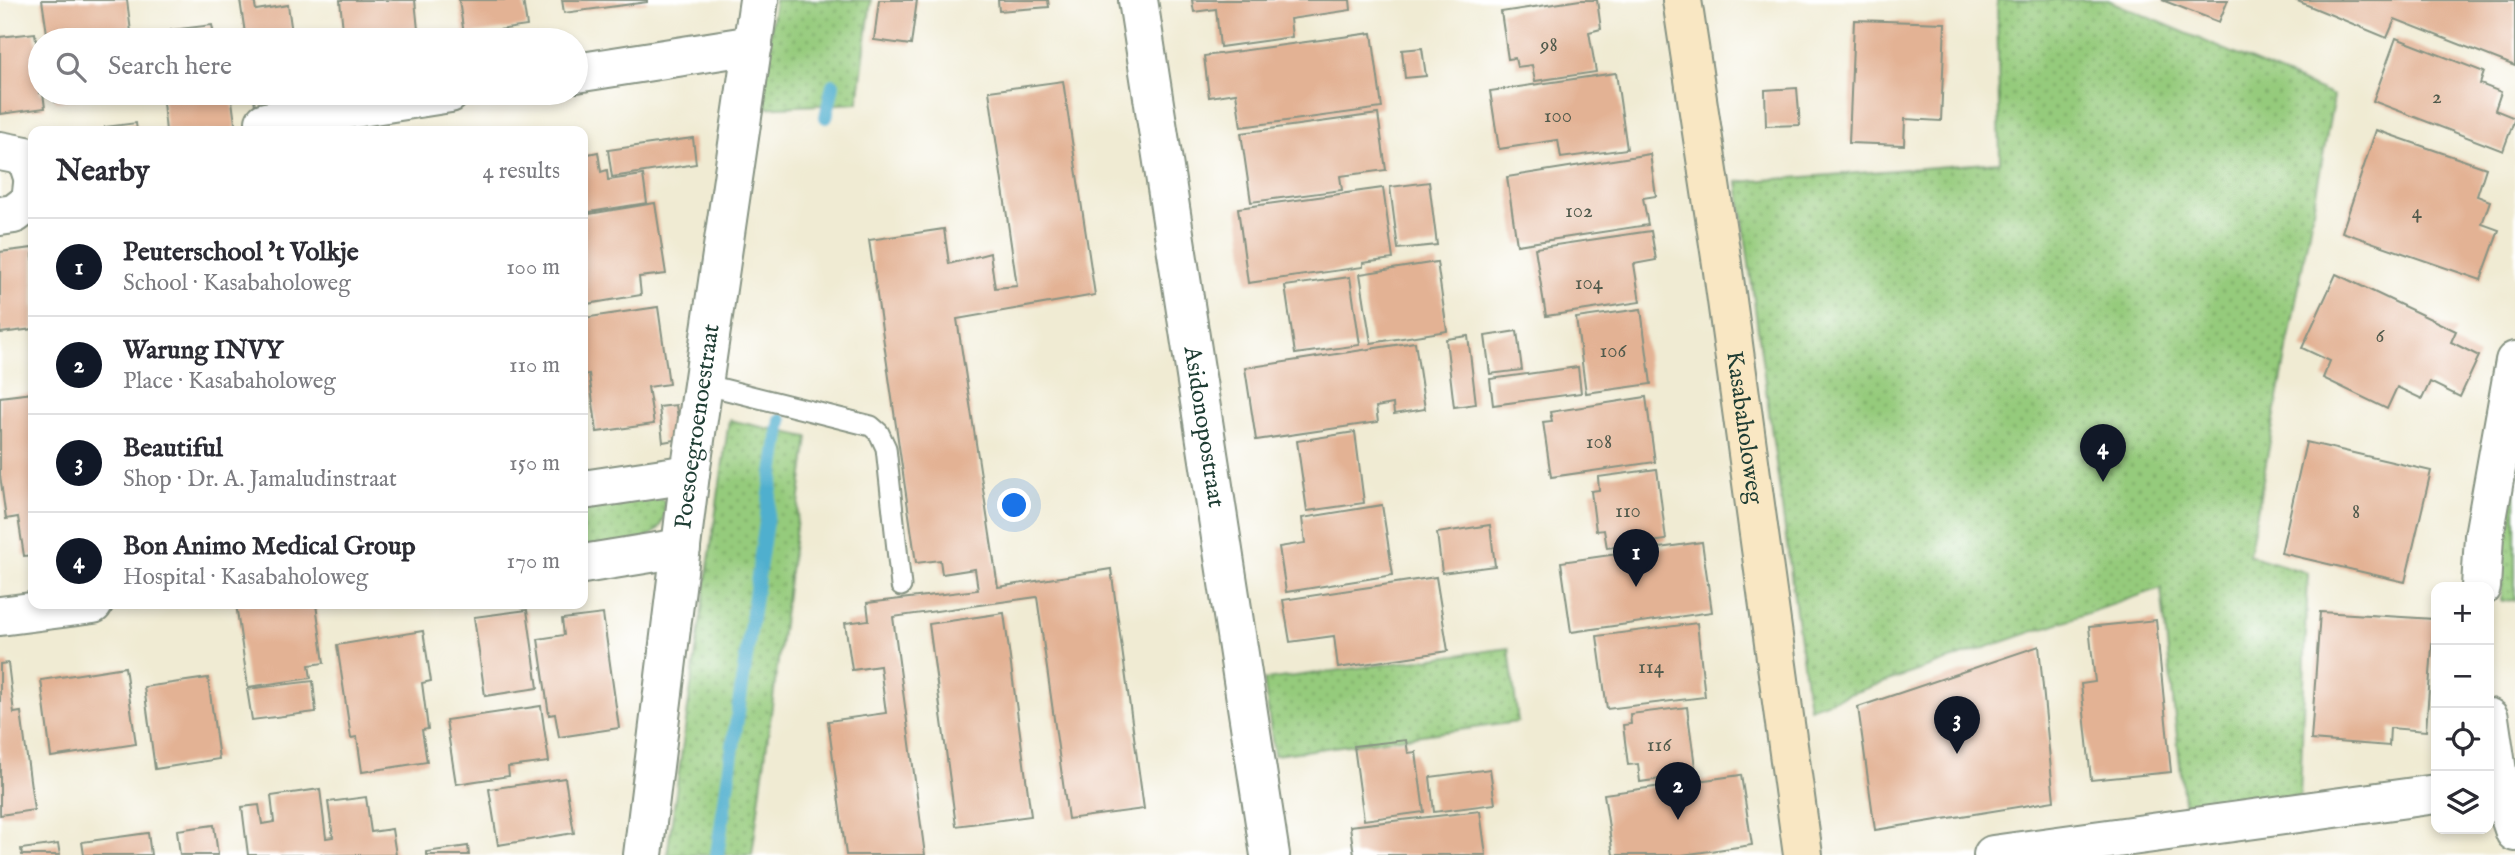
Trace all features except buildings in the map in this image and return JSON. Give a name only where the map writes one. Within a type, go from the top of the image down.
[{"type":"street","name":"Poesoegroenoestraat","points":[[643,855],[690,474],[760,0]]},
{"type":"street","name":"Asidonopostraat","points":[[1138,0],[1270,855]]},
{"type":"street","name":"Kasabaholoweg","points":[[1682,0],[1722,264],[1803,855]]},
{"type":"street","points":[[588,71],[753,45]]},
{"type":"street","points":[[265,122],[373,105]]},
{"type":"street","points":[[0,151],[26,156],[28,162]]},
{"type":"street","points":[[0,216],[14,214],[28,203]]},
{"type":"street","points":[[2481,582],[2484,536],[2515,361]]},
{"type":"street","points":[[588,489],[690,474]]},
{"type":"street","points":[[588,563],[681,548]]},
{"type":"street","points":[[0,616],[54,609]]},
{"type":"street","points":[[2494,786],[2515,832]]},
{"type":"street","points":[[1993,855],[2431,795]]},
{"type":"lane","points":[[703,384],[871,426],[879,433],[886,448],[901,586]]},
{"type":"green space","points":[[775,0],[871,0],[858,103],[759,108]]},
{"type":"green space","points":[[1997,0],[2108,0],[2334,96],[2249,555],[2308,573],[2300,797],[2185,811],[2161,588],[1809,708],[1738,182],[2000,162]]},
{"type":"green space","points":[[729,420],[808,437],[752,855],[667,855]]},
{"type":"green space","points":[[2515,446],[2515,600],[2502,601],[2499,524]]},
{"type":"green space","points":[[651,491],[665,502],[664,518],[660,527],[642,541],[588,555],[588,500]]},
{"type":"green space","points":[[1509,648],[1518,722],[1274,755],[1264,680]]},
{"type":"waterway","points":[[826,117],[833,85]]},
{"type":"waterway","points":[[717,855],[781,420]]},
{"type":"place","name":"Bon Animo Medical Group","points":[[2103,482]]},
{"type":"place","name":"Peuterschool 't Volkje","points":[[1636,587]]},
{"type":"place","name":"Beautiful","points":[[1957,754]]},
{"type":"place","name":"Warung INVY","points":[[1678,820]]}]
